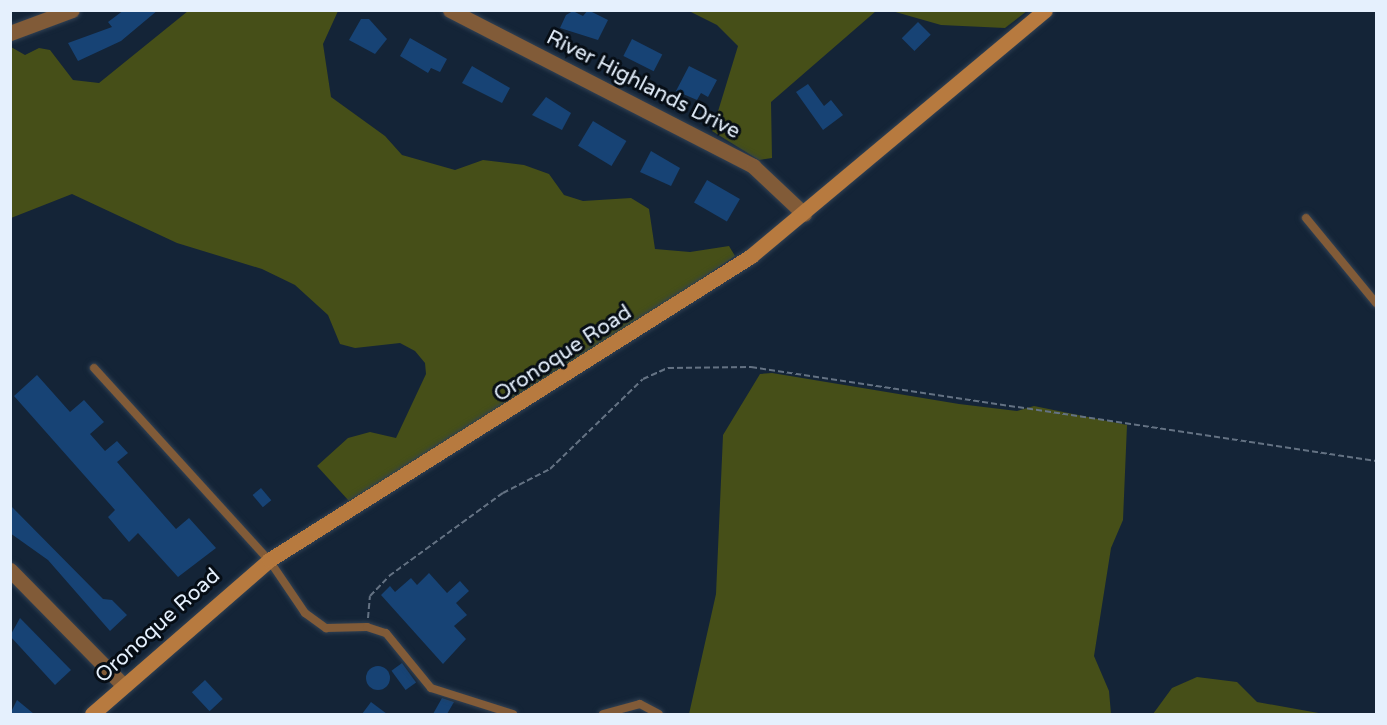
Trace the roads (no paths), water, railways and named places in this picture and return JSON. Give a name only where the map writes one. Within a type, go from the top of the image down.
[{"type":"street","points":[[10,33],[72,10]]},
{"type":"street","name":"River Highlands Drive","points":[[450,10],[753,166],[804,214]]},
{"type":"street","name":"Oronoque Road","points":[[92,714],[269,560],[602,355],[752,256],[1045,10]]},
{"type":"street","points":[[10,570],[123,685]]},
{"type":"lane","points":[[1306,218],[1377,303]]},
{"type":"lane","points":[[94,368],[269,560],[294,602],[326,628],[367,627],[386,633],[431,688],[513,714]]},
{"type":"lane","points":[[603,714],[640,704],[659,714]]}]
